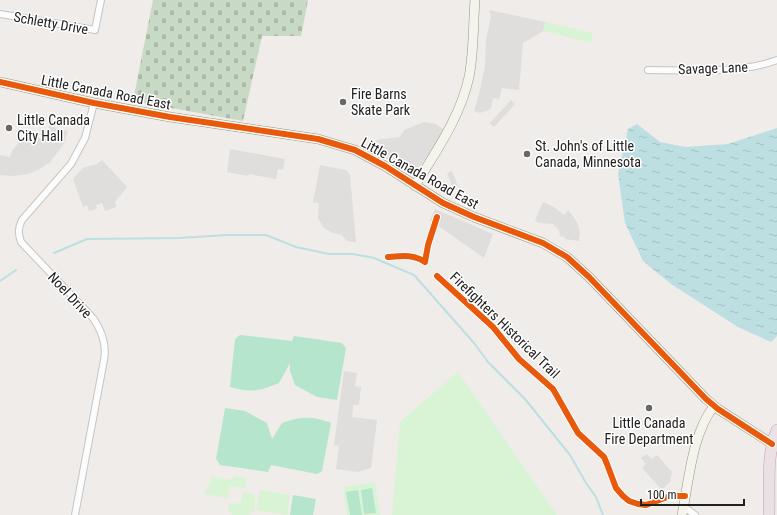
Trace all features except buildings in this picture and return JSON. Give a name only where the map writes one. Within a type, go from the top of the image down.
[{"type":"highway","points":[[769,515],[770,456],[775,445],[777,430]]},
{"type":"street","name":"Schletty Drive","points":[[0,14],[95,30],[101,0]]},
{"type":"street","points":[[415,186],[452,125],[465,92],[472,58],[475,0]]},
{"type":"street","name":"Savage Lane","points":[[648,70],[750,68],[777,60]]},
{"type":"street","name":"Little Canada Road East","points":[[0,82],[94,103],[195,122],[318,139],[355,150],[385,166],[415,186],[458,210],[543,243],[567,257],[589,277],[714,406],[775,445]]},
{"type":"street","name":"Noel Drive","points":[[75,515],[104,362],[105,345],[100,331],[92,318],[21,242],[19,227],[22,220],[71,164],[85,138],[94,103]]},
{"type":"street","points":[[695,515],[683,511],[696,442],[704,419],[714,406]]},
{"type":"green space","points":[[153,0],[308,0],[301,36],[262,36],[243,121],[133,101]]},
{"type":"green space","points":[[545,22],[593,33],[591,43],[543,31]]},
{"type":"green space","points":[[240,335],[292,341],[294,336],[342,343],[346,348],[337,400],[317,397],[295,385],[290,371],[290,363],[279,383],[272,386],[255,390],[244,390],[230,387],[235,339]]},
{"type":"green space","points":[[458,372],[557,515],[392,515],[400,422]]},
{"type":"green space","points":[[225,408],[245,411],[267,423],[272,439],[282,423],[289,421],[301,418],[312,418],[331,423],[322,471],[317,474],[271,465],[268,472],[220,465],[216,459]]},
{"type":"green space","points":[[212,476],[231,480],[235,476],[246,478],[245,488],[230,486],[228,497],[226,498],[205,494]]},
{"type":"green space","points":[[375,482],[380,515],[347,515],[343,487]]},
{"type":"green space","points":[[372,488],[376,513],[364,514],[361,490]]},
{"type":"green space","points":[[260,490],[290,495],[287,515],[256,510]]},
{"type":"green space","points":[[358,490],[362,515],[350,515],[346,492]]},
{"type":"green space","points":[[243,492],[255,494],[255,510],[249,515],[232,515],[228,510],[229,504],[241,503]]},
{"type":"green space","points":[[293,495],[316,499],[313,515],[290,515]]},
{"type":"shaded area","points":[[489,10],[545,22],[543,31],[523,43],[519,90],[502,88],[499,99],[493,98],[491,109],[480,113],[474,111],[485,66],[486,39],[491,17]]},
{"type":"shaded area","points":[[511,100],[515,104],[494,127],[490,123]]},
{"type":"shaded area","points":[[424,122],[435,124],[443,129],[437,142],[418,169],[409,171],[371,150],[376,140],[400,137],[404,130]]},
{"type":"shaded area","points":[[49,126],[68,131],[63,145],[50,162],[40,169],[28,174],[14,176],[0,175],[0,155],[10,157],[12,151],[22,139],[26,137],[35,136],[43,140]]},
{"type":"shaded area","points":[[230,149],[285,159],[283,170],[278,169],[276,179],[227,172]]},
{"type":"shaded area","points":[[102,160],[127,187],[115,202],[116,207],[105,211],[102,203],[96,205],[97,209],[89,211],[87,205],[83,207],[73,179],[83,168],[97,164]]},
{"type":"shaded area","points":[[320,165],[346,170],[350,175],[356,242],[347,241],[342,235],[333,233],[324,228],[318,218],[319,203],[313,202]]},
{"type":"shaded area","points":[[452,171],[458,186],[453,188],[447,173]]},
{"type":"shaded area","points":[[543,202],[554,207],[564,215],[568,210],[578,225],[580,232],[579,241],[565,239],[565,237],[560,236],[559,230],[553,224],[535,221]]},
{"type":"shaded area","points":[[435,209],[493,234],[484,258],[430,220]]},
{"type":"shaded area","points":[[344,371],[357,373],[355,386],[361,387],[359,405],[353,405],[352,417],[377,420],[371,468],[358,472],[336,469],[339,446],[334,445]]},
{"type":"shaded area","points":[[653,434],[680,439],[679,444],[652,439]]},
{"type":"shaded area","points":[[647,454],[652,459],[657,455],[672,472],[670,482],[662,490],[642,468],[646,464],[641,458]]},
{"type":"water","points":[[637,124],[660,142],[686,147],[728,144],[777,128],[777,336],[771,342],[738,327],[671,284],[643,261],[625,223],[618,174],[628,129]]},
{"type":"waterway","points":[[54,253],[87,239],[266,235],[296,247],[329,254],[353,254],[374,258],[414,275],[474,343],[488,362],[525,399],[570,455],[596,497],[603,515]]},
{"type":"waterway","points":[[0,281],[16,270]]},
{"type":"cycle path","points":[[0,82],[94,103],[170,117],[318,139],[355,150],[385,166],[443,203],[474,217],[543,243],[567,257],[589,277],[706,399],[718,409],[772,444]]},
{"type":"cycle path","points":[[388,257],[412,257],[421,259],[425,262],[428,245],[437,217]]},
{"type":"cycle path","name":"Firefighters Historical Trail","points":[[437,276],[493,327],[519,359],[553,389],[578,433],[604,457],[616,488],[623,496],[629,501],[646,505],[670,496],[685,496]]},
{"type":"place","name":"Fire Barns Skate Park","points":[[343,102]]},
{"type":"place","name":"Little Canada City Hall","points":[[9,128]]},
{"type":"place","name":"St. John's of Little Canada, Minnesota","points":[[527,154]]},
{"type":"place","name":"Little Canada Fire Department","points":[[649,408]]}]
